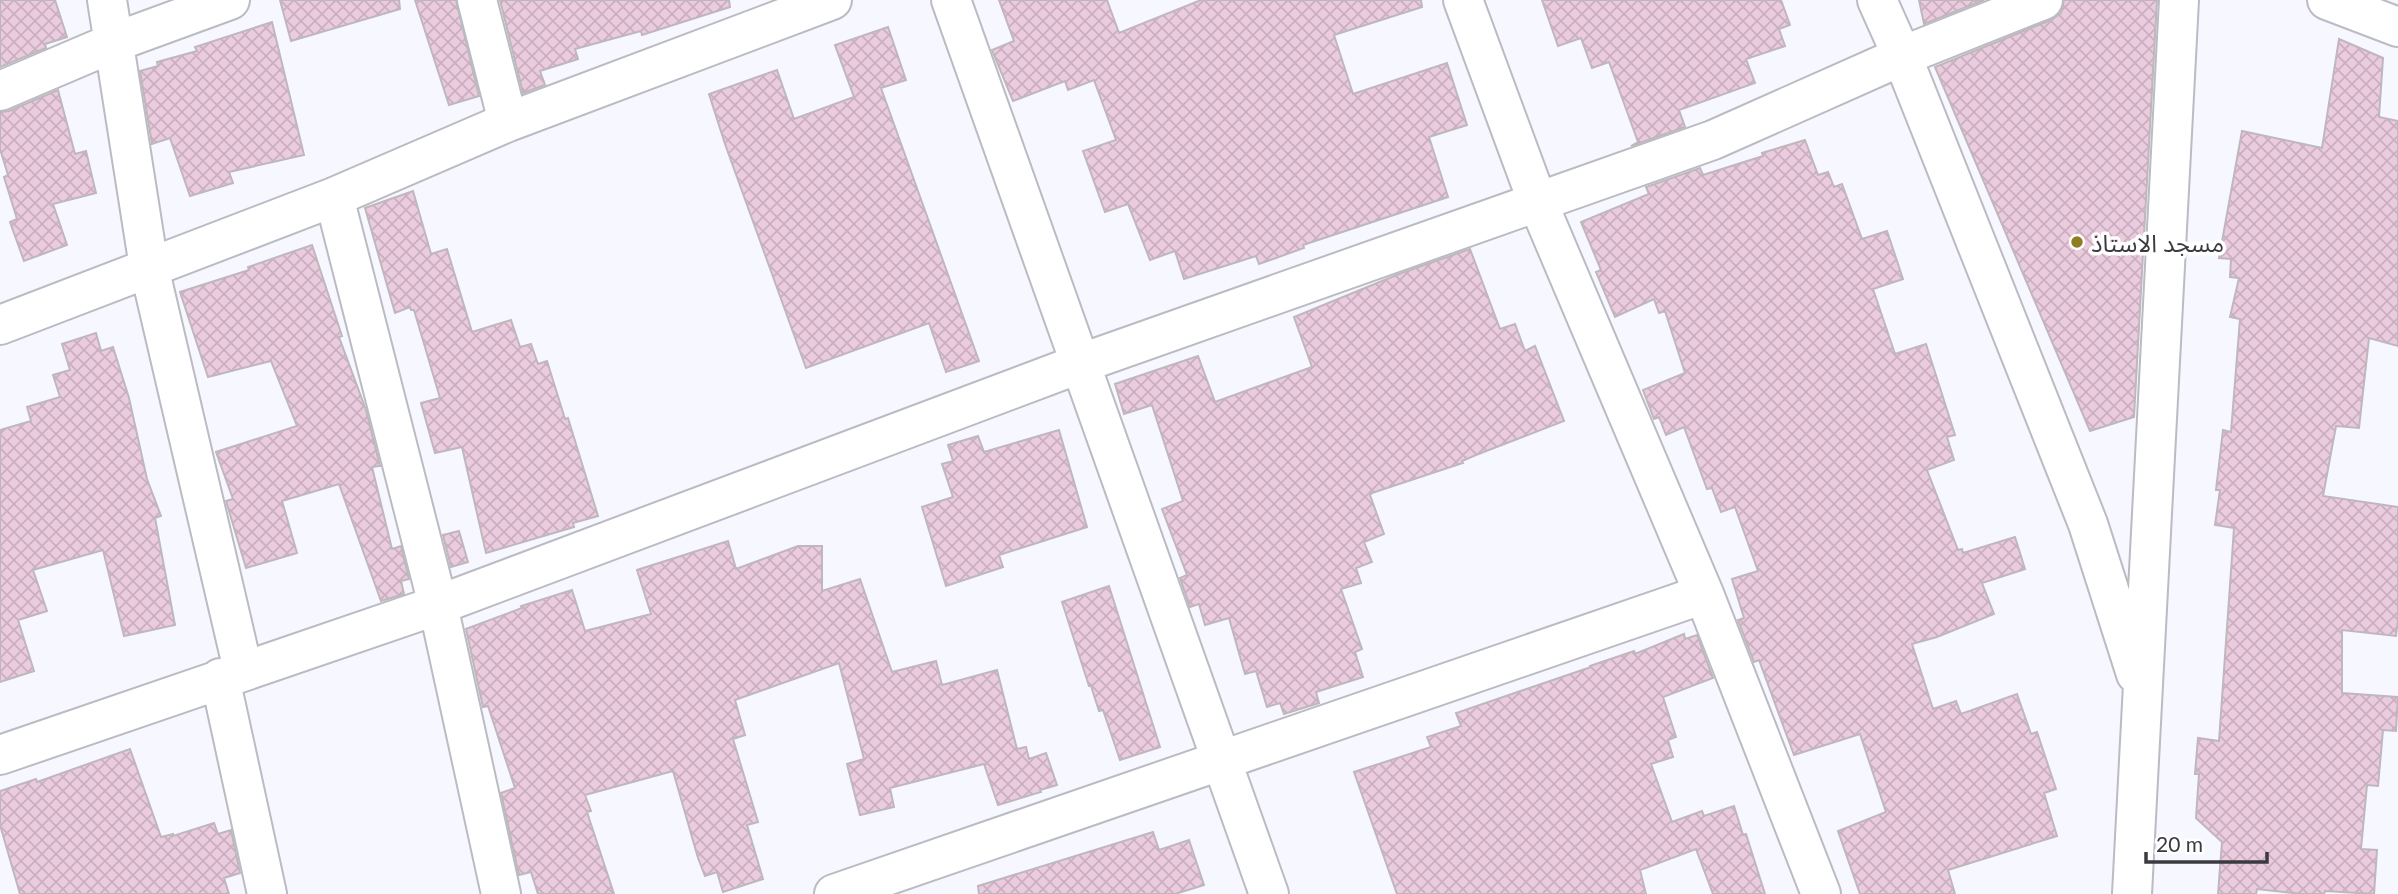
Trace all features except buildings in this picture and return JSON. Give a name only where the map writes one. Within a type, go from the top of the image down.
[{"type":"street","points":[[107,0],[149,267],[232,674],[267,894]]},
{"type":"street","points":[[0,91],[115,42],[230,0]]},
{"type":"street","points":[[477,0],[508,122]]},
{"type":"street","points":[[0,325],[334,197],[508,122],[832,0]]},
{"type":"street","points":[[951,0],[1269,894]]},
{"type":"street","points":[[1463,0],[1538,203],[1704,594],[1821,894]]},
{"type":"street","points":[[1877,0],[1902,56],[2088,524],[2144,698]]},
{"type":"street","points":[[0,755],[438,605],[1079,364],[1713,140],[1902,56],[2043,0]]},
{"type":"street","points":[[2132,894],[2179,0]]},
{"type":"street","points":[[2327,0],[2398,27]]},
{"type":"street","points":[[334,197],[438,605],[501,894]]},
{"type":"street","points":[[834,894],[1704,594]]},
{"type":"place","name":"مسجد الاستاذ","points":[[2077,242]]}]
